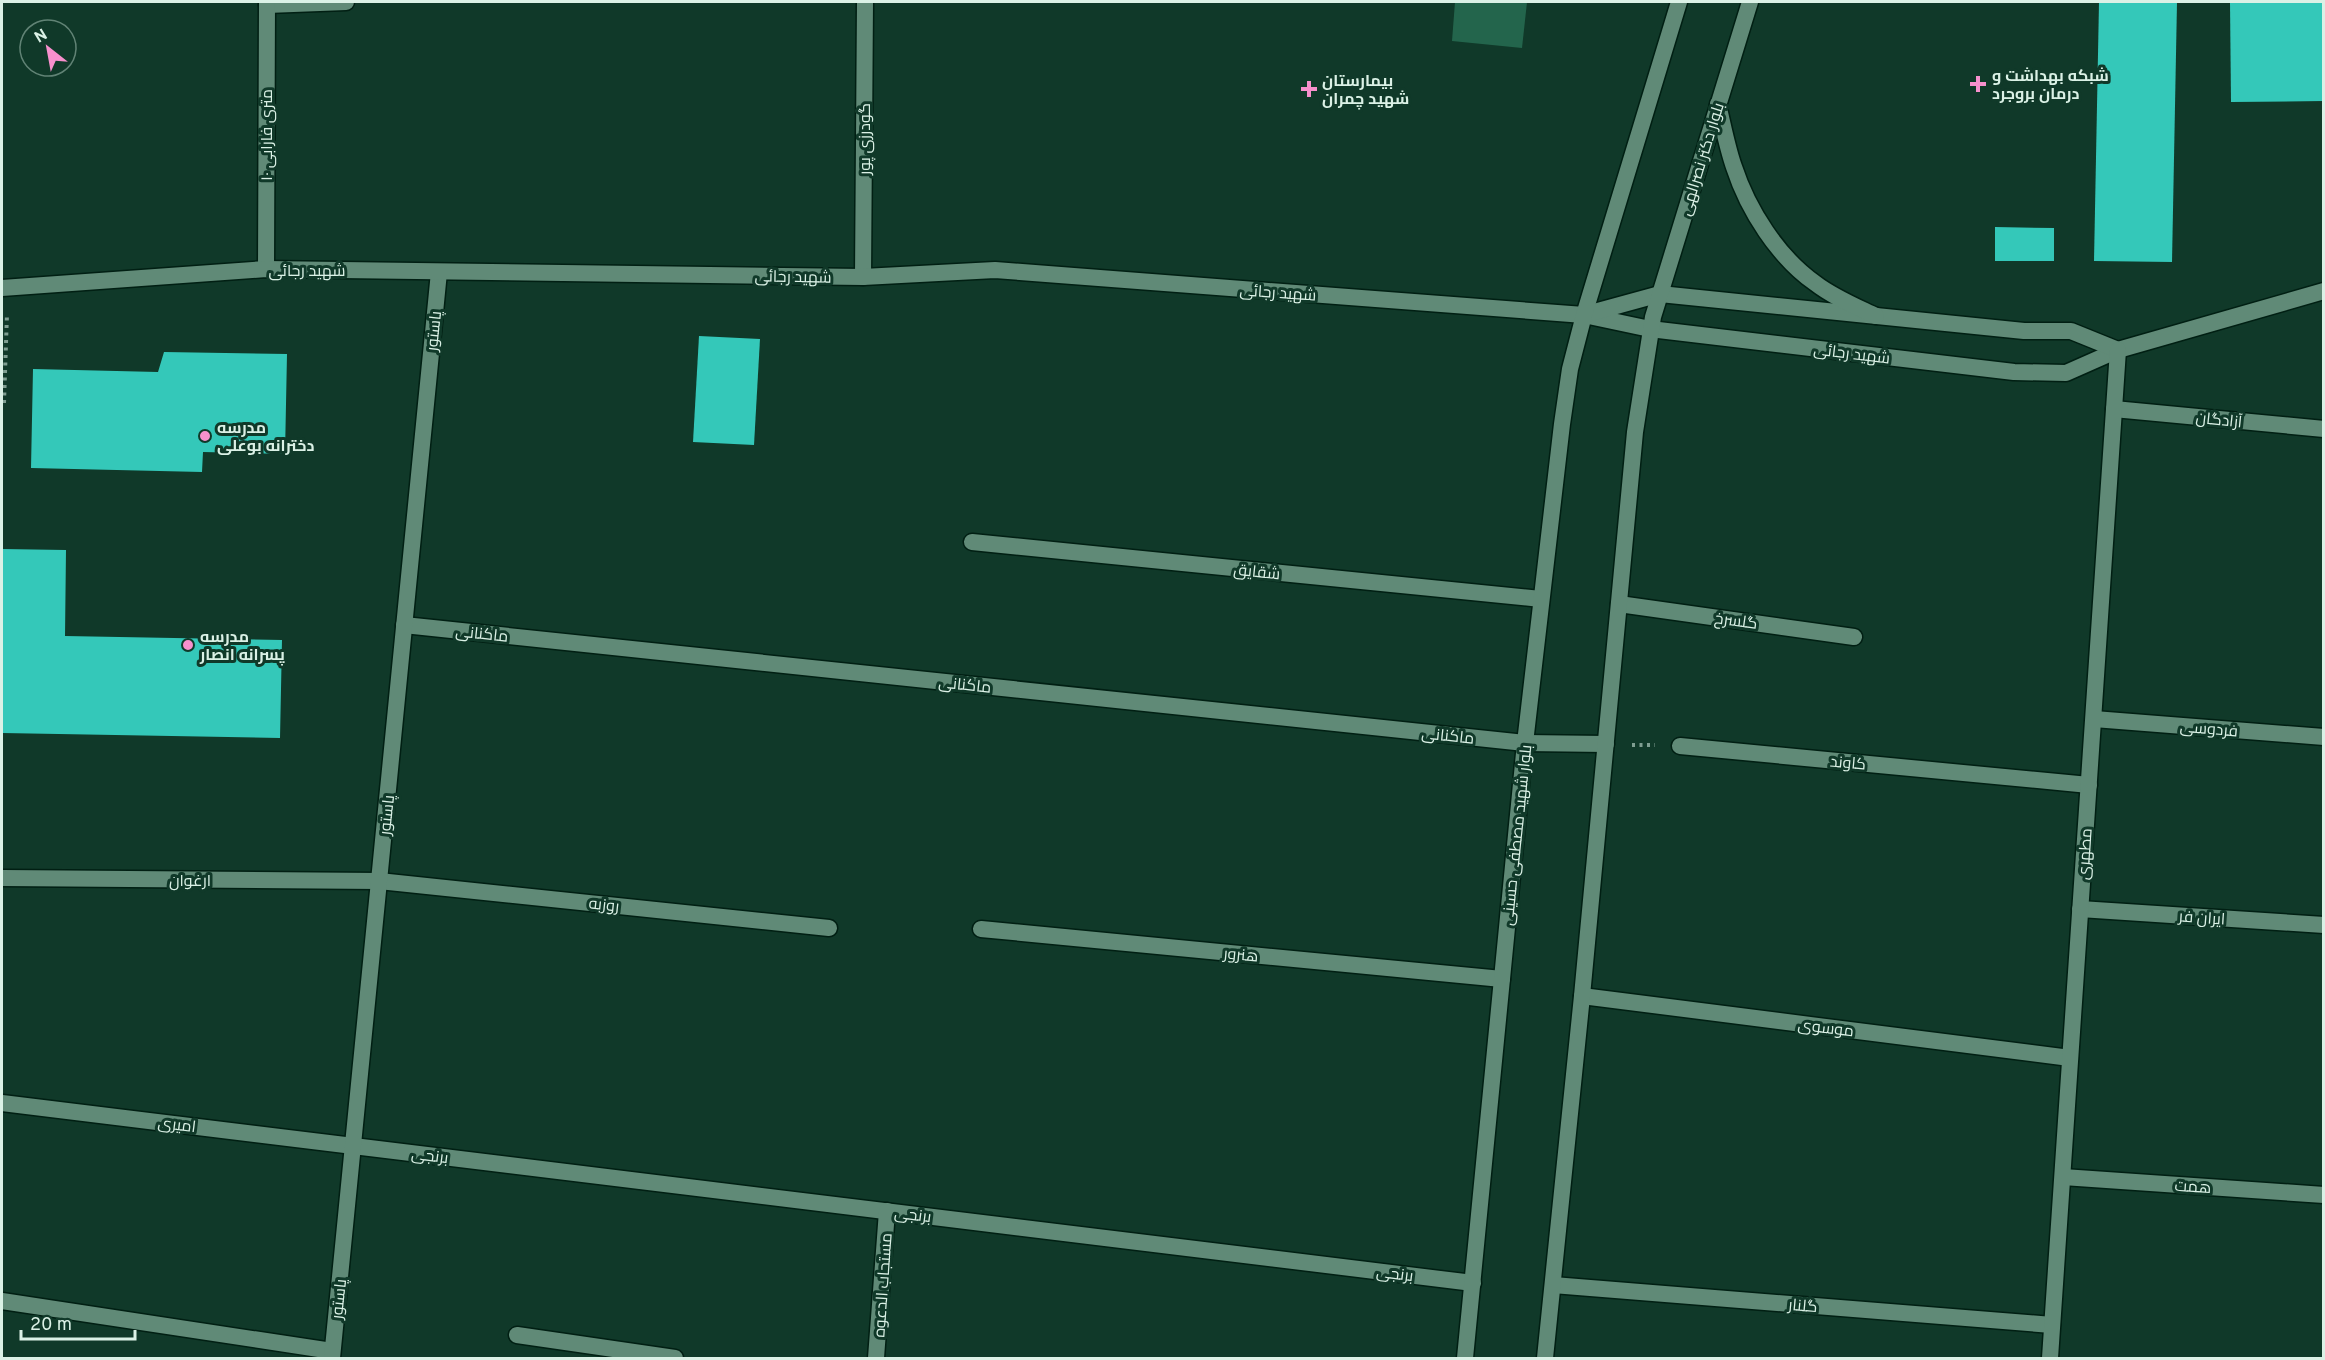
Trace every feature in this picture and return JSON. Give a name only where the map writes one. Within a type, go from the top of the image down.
[{"type":"street","points":[[267,3],[346,2]]},
{"type":"street","name":"گودرزی پور","points":[[863,277],[865,2]]},
{"type":"street","points":[[1584,315],[1679,2]]},
{"type":"street","name":"بلوار دکتر نصرالهی","points":[[1652,323],[1750,2]]},
{"type":"street","name":"۱۰ متری فارابی","points":[[266,269],[267,3]]},
{"type":"street","points":[[1718,104],[1733,166],[1743,192],[1756,216],[1777,245],[1798,269],[1814,282],[1832,294],[1876,316]]},
{"type":"street","name":"شهید رجائی","points":[[5,288],[266,269],[863,277],[995,270],[1584,315],[2014,372],[2066,373],[2118,350],[2324,291]]},
{"type":"street","name":"پاستور","points":[[332,1355],[439,272]]},
{"type":"street","name":"شهید رجائی","points":[[1584,315],[1660,294],[2024,331],[2071,332],[2118,350]]},
{"type":"street","name":"بلوار شهید مصطفی حسینی","points":[[1465,1359],[1541,599],[1570,369],[1584,315]]},
{"type":"street","points":[[1545,1359],[1635,432],[1652,323]]},
{"type":"street","name":"مطهری","points":[[2050,1359],[2118,350]]},
{"type":"street","name":"آزادگان","points":[[2114,409],[2324,429]]},
{"type":"street","name":"شقایق","points":[[972,542],[1541,599]]},
{"type":"street","name":"گلسرخ","points":[[1619,604],[1854,636]]},
{"type":"street","name":"ماکنانی","points":[[404,625],[1525,743],[1606,744]]},
{"type":"street","name":"فردوسی","points":[[2094,719],[2324,737]]},
{"type":"street","name":"کاوند","points":[[1680,746],[2089,785]]},
{"type":"street","name":"ارغوان","points":[[2,878],[379,881]]},
{"type":"street","name":"روزبه","points":[[379,881],[829,928]]},
{"type":"street","name":"ایران فر","points":[[2080,909],[2324,925]]},
{"type":"street","name":"هنرور","points":[[981,929],[1502,979]]},
{"type":"street","name":"موسوی","points":[[1582,996],[2070,1058]]},
{"type":"street","name":"امیری","points":[[2,1103],[353,1145]]},
{"type":"street","name":"برنجی","points":[[353,1145],[1473,1283]]},
{"type":"street","name":"همت","points":[[2063,1177],[2324,1196]]},
{"type":"street","name":"مستجاب الدعوه","points":[[876,1359],[887,1211]]},
{"type":"street","name":"گلنار","points":[[1553,1285],[2052,1325]]},
{"type":"street","points":[[2,1301],[332,1355]]},
{"type":"street","points":[[517,1335],[675,1359]]},
{"type":"path","points":[[4,403],[5,288]]},
{"type":"path","points":[[1606,744],[1680,746]]},
{"type":"green space","points":[[1455,2],[1527,2],[1522,48],[1452,41]]},
{"type":"building","points":[[2099,2],[2177,2],[2172,262],[2094,261]]},
{"type":"building","points":[[2230,2],[2324,2],[2324,101],[2231,102]]},
{"type":"building","points":[[1995,227],[2054,228],[2054,261],[1995,261]]},
{"type":"building","points":[[699,336],[760,339],[754,445],[693,442]]},
{"type":"building","points":[[164,352],[287,354],[285,454],[203,452],[202,472],[31,468],[33,369],[158,372]]},
{"type":"building","points":[[2,549],[66,550],[65,636],[282,640],[280,738],[2,733]]},
{"type":"place","name":"شبکه بهداشت و درمان بروجرد","points":[[1978,84]]},
{"type":"place","name":"بیمارستان شهید چمران","points":[[1309,89]]},
{"type":"place","name":"مدرسه دخترانه بوعلی","points":[[205,436]]},
{"type":"place","name":"مدرسه پسرانه انصار","points":[[188,645]]}]
